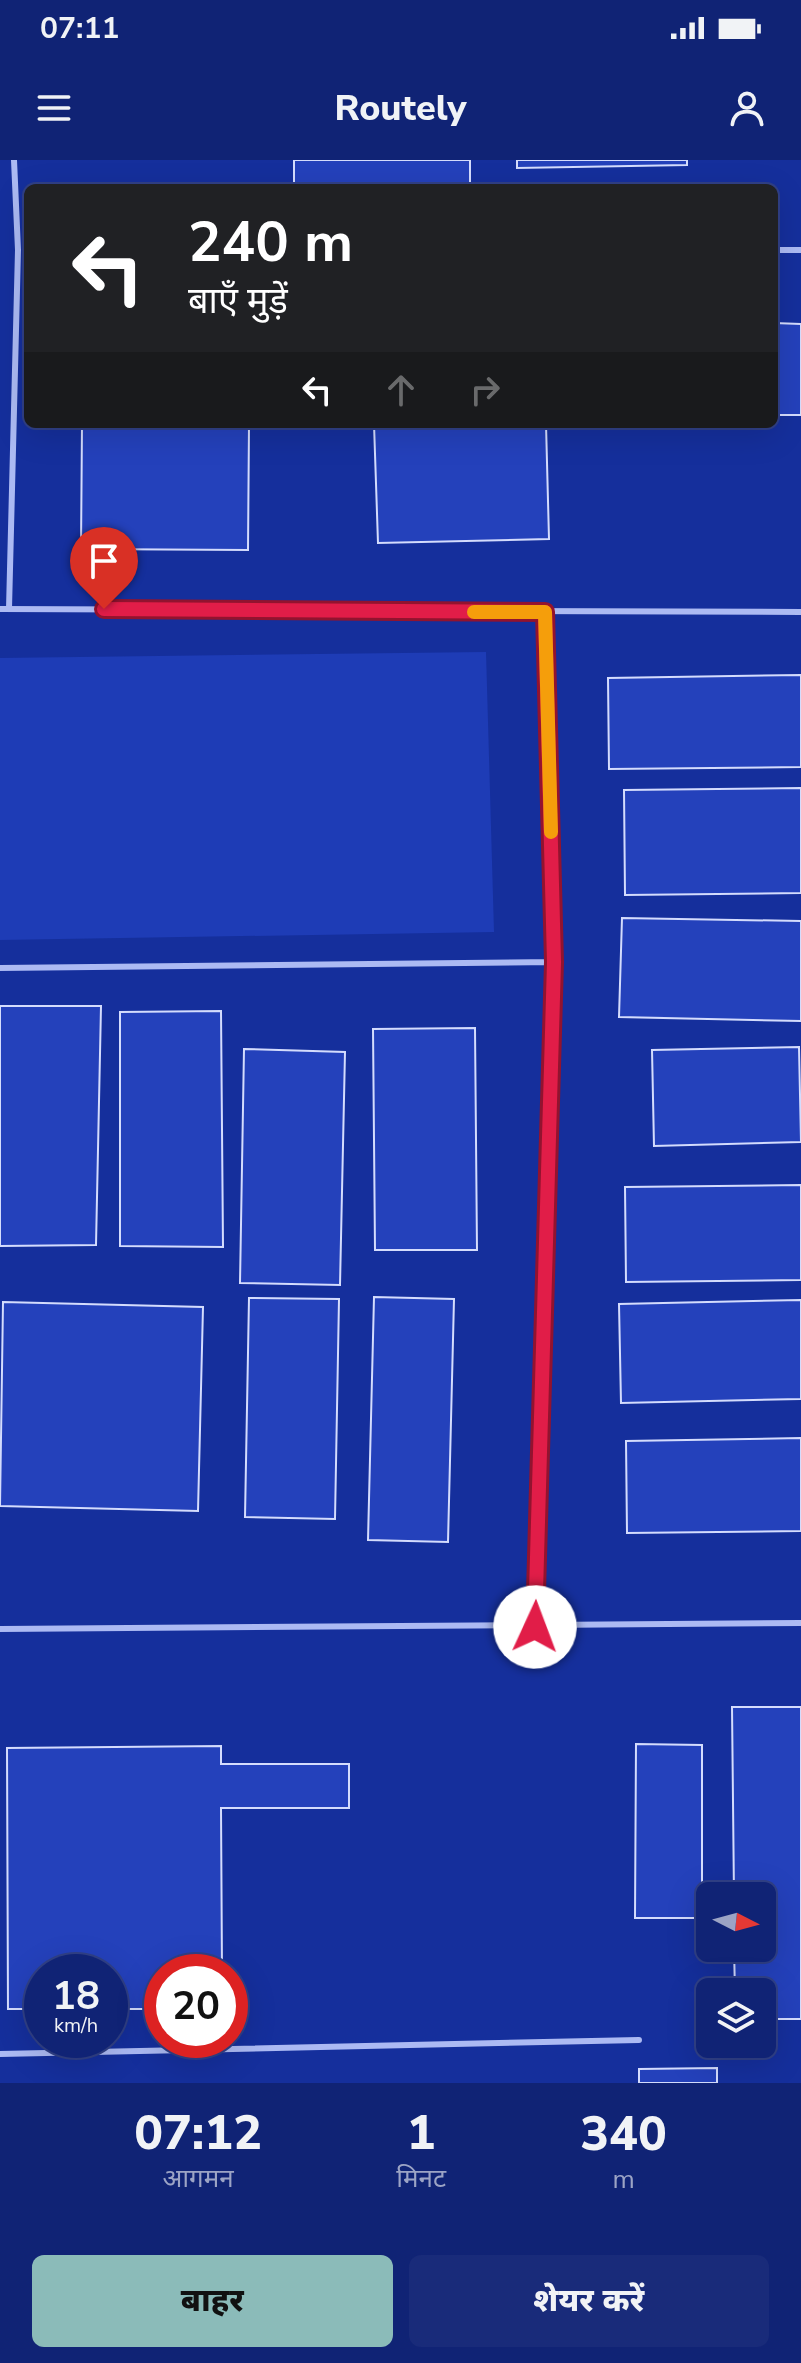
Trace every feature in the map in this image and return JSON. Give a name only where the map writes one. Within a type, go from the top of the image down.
[{"type":"lane","points":[[9,609],[18,250],[14,160]]},
{"type":"lane","points":[[18,250],[24,250]]},
{"type":"lane","points":[[778,250],[801,250]]},
{"type":"lane","points":[[0,609],[801,612]]},
{"type":"lane","points":[[535,1627],[554,962],[545,612]]},
{"type":"lane","points":[[0,968],[554,962]]},
{"type":"lane","points":[[0,1629],[801,1623]]},
{"type":"lane","points":[[0,2054],[639,2040]]},
{"type":"shaded area","points":[[486,652],[494,932],[0,940],[0,658]]},
{"type":"building","points":[[294,160],[470,160],[470,184],[294,184]]},
{"type":"building","points":[[517,160],[687,160],[687,165],[517,168]]},
{"type":"building","points":[[778,323],[801,324],[801,415],[778,415]]},
{"type":"building","points":[[82,428],[249,428],[248,550],[81,549]]},
{"type":"building","points":[[374,428],[546,428],[549,539],[378,543]]},
{"type":"building","points":[[801,675],[801,767],[609,769],[608,678]]},
{"type":"building","points":[[801,788],[801,893],[625,895],[624,790]]},
{"type":"building","points":[[622,918],[801,921],[801,1021],[619,1017]]},
{"type":"building","points":[[0,1006],[101,1006],[96,1245],[0,1246]]},
{"type":"building","points":[[221,1011],[223,1247],[120,1246],[120,1012]]},
{"type":"building","points":[[475,1028],[477,1250],[375,1250],[373,1029]]},
{"type":"building","points":[[799,1047],[801,1142],[654,1146],[652,1050]]},
{"type":"building","points":[[244,1049],[345,1052],[340,1285],[240,1283]]},
{"type":"building","points":[[801,1185],[801,1280],[626,1282],[625,1187]]},
{"type":"building","points":[[374,1297],[454,1299],[448,1542],[368,1540]]},
{"type":"building","points":[[249,1298],[339,1299],[335,1519],[245,1517]]},
{"type":"building","points":[[801,1300],[801,1399],[621,1403],[619,1304]]},
{"type":"building","points":[[3,1302],[203,1307],[198,1511],[0,1506]]},
{"type":"building","points":[[801,1438],[801,1531],[627,1533],[626,1441]]},
{"type":"building","points":[[732,1707],[801,1707],[801,2019],[776,2019],[776,1978],[735,1978],[734,1962],[776,1962],[776,1882],[734,1882]]},
{"type":"building","points":[[636,1744],[702,1745],[702,1882],[696,1882],[696,1918],[635,1918]]},
{"type":"building","points":[[221,1746],[221,1764],[349,1764],[349,1808],[221,1808],[222,1954],[144,1954],[144,2009],[128,2009],[128,1954],[24,1954],[24,2009],[8,2009],[7,1748]]},
{"type":"building","points":[[717,2068],[717,2083],[639,2083],[639,2069]]},
{"type":"slow traffic","points":[[474,612],[545,612],[551,832]]},
{"type":"route","points":[[104,609],[545,612],[554,962],[535,1627]]}]
